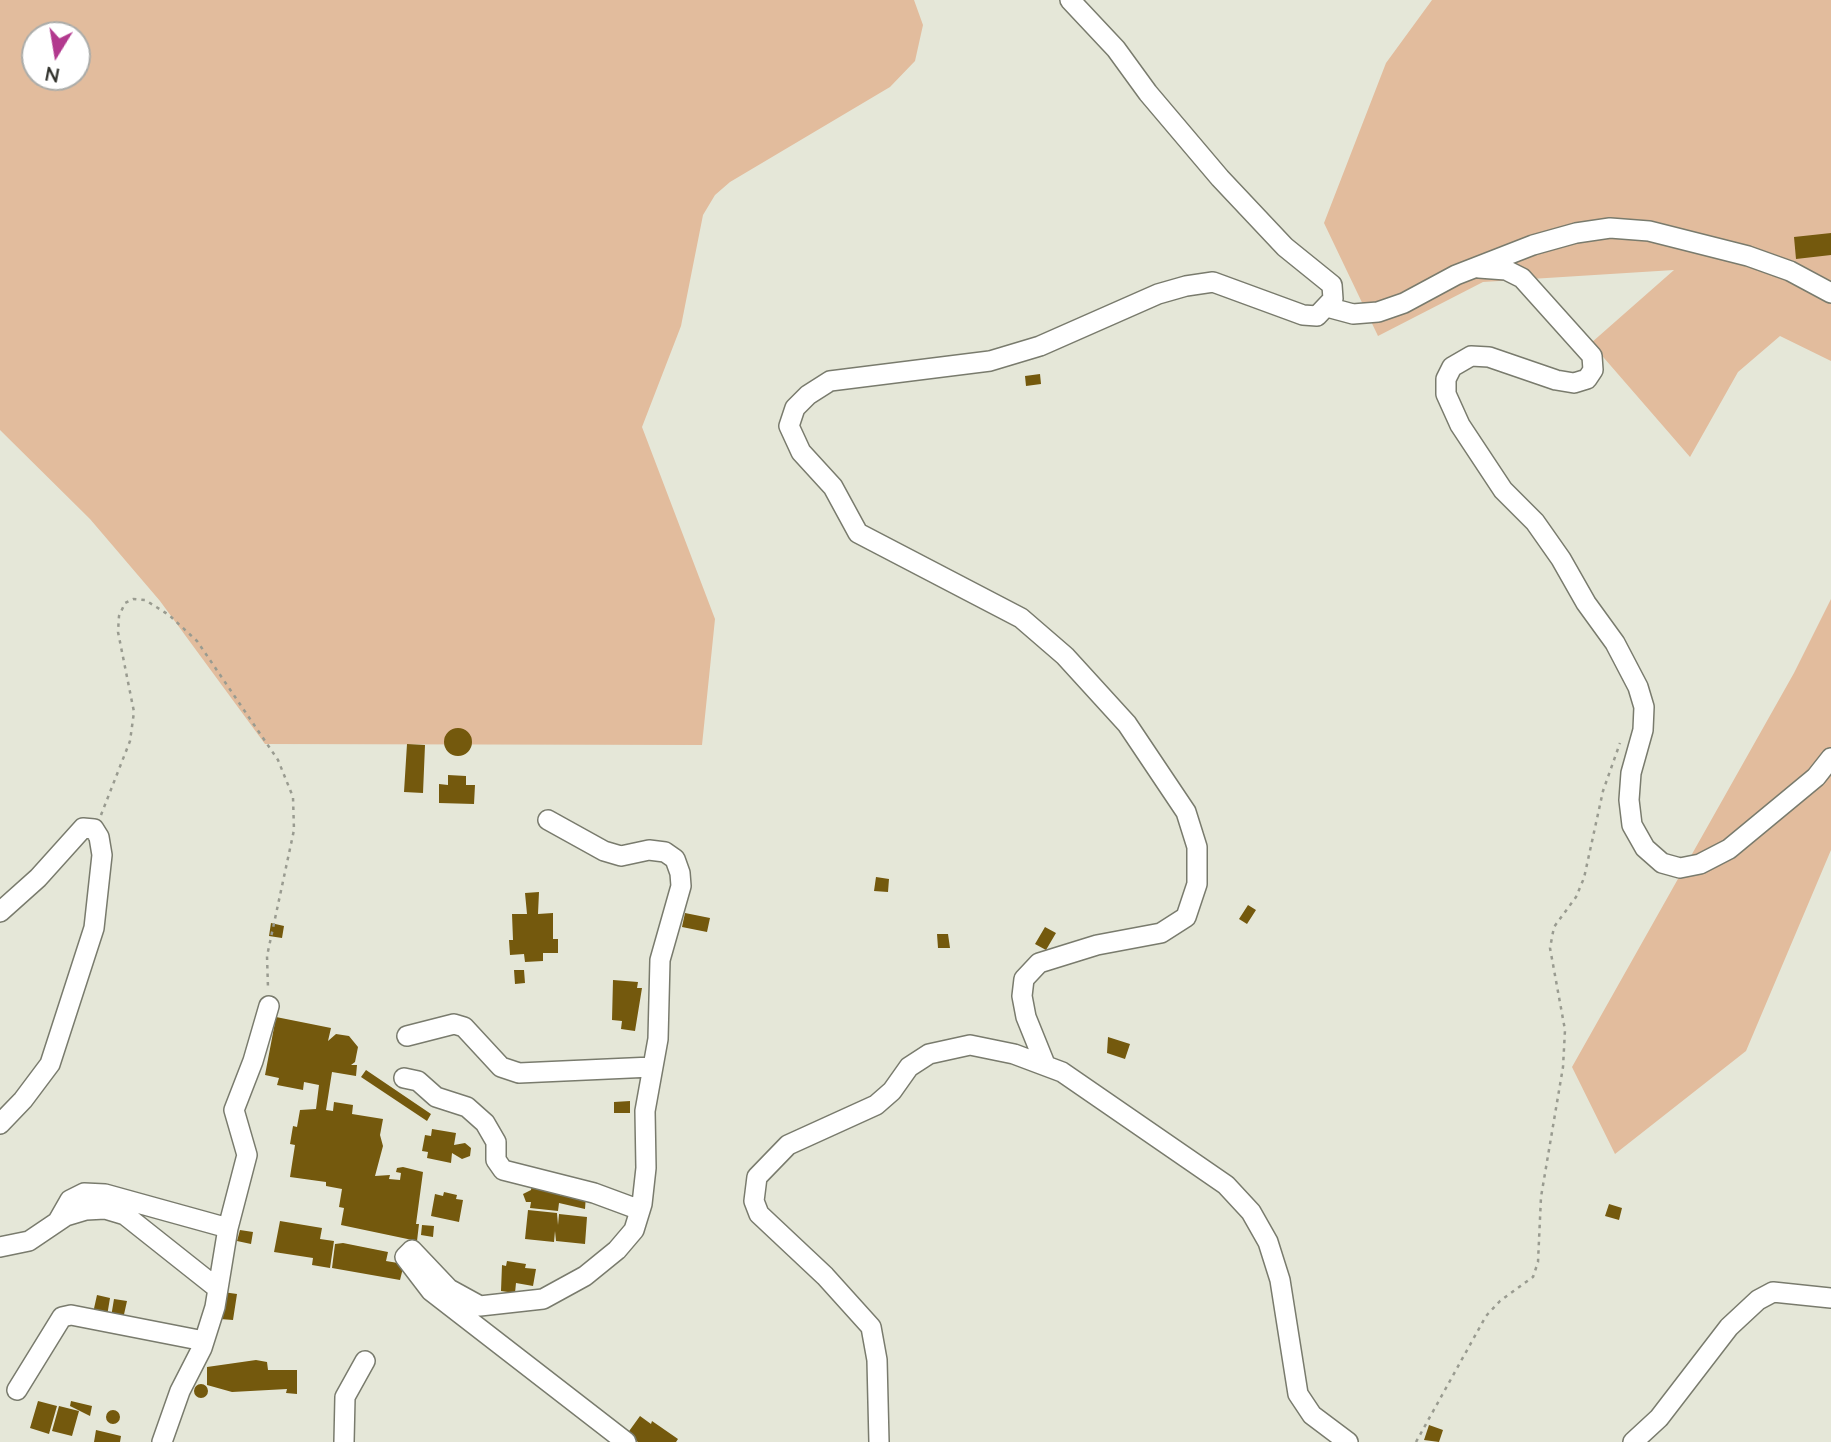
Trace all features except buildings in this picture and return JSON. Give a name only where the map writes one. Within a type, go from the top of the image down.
[{"type":"street","points":[[1045,1064],[1026,1017],[1022,996],[1024,979],[1039,963],[1097,945],[1161,933],[1186,917],[1197,884],[1197,847],[1186,811],[1127,724],[1056,648],[1021,618],[858,533],[833,487],[801,452],[789,426],[789,418],[808,395],[830,381],[990,361],[1040,346],[1158,295],[1186,286],[1213,282],[1303,315],[1317,316],[1333,299],[1332,285],[1285,247],[1220,178],[1147,93],[1116,49],[1070,0]]},
{"type":"street","points":[[1326,307],[1353,314],[1378,312],[1533,245],[1576,233],[1610,229],[1649,231],[1759,260],[1790,271],[1831,293]]},
{"type":"street","points":[[1479,268],[1506,271],[1522,278],[1592,356],[1593,370],[1587,379],[1574,383],[1556,380],[1489,357],[1471,356],[1452,367],[1446,379],[1446,394],[1473,445],[1503,489],[1535,522],[1554,549],[1586,603],[1615,643],[1638,687],[1644,706],[1643,730],[1631,773],[1629,800],[1632,825],[1645,848],[1662,863],[1680,868],[1700,864],[1729,849],[1816,777],[1831,758]]},
{"type":"street","points":[[548,820],[566,827],[604,851],[621,856],[649,850],[665,852],[675,859],[681,886],[660,960],[658,1039],[645,1111],[646,1168],[634,1230],[617,1250],[585,1276],[543,1299],[480,1306],[464,1300],[449,1289],[412,1250],[405,1257],[431,1291],[626,1442]]},
{"type":"street","points":[[0,912],[38,878],[83,828],[94,829],[99,837],[103,855],[94,928],[50,1064],[23,1100],[0,1124]]},
{"type":"street","points":[[162,1442],[180,1391],[204,1341],[215,1307],[228,1228],[247,1155],[233,1110],[253,1061],[269,1006]]},
{"type":"street","points":[[407,1036],[454,1024],[464,1027],[501,1067],[519,1073],[652,1067]]},
{"type":"street","points":[[879,1442],[877,1360],[871,1327],[825,1276],[759,1214],[754,1201],[757,1177],[788,1145],[876,1105],[892,1091],[909,1067],[929,1054],[970,1045],[1014,1054],[1062,1072],[1226,1185],[1251,1212],[1268,1242],[1280,1280],[1298,1394],[1312,1415],[1348,1442]]},
{"type":"street","points":[[404,1079],[418,1081],[436,1097],[467,1107],[485,1123],[496,1142],[496,1160],[503,1170],[594,1193],[640,1210]]},
{"type":"street","points":[[57,1222],[70,1200],[84,1193],[105,1194],[228,1228]]},
{"type":"street","points":[[0,1247],[29,1241],[57,1222],[86,1210],[105,1209],[125,1215],[217,1287]]},
{"type":"street","points":[[1633,1442],[1659,1418],[1729,1327],[1758,1300],[1773,1292],[1831,1298]]},
{"type":"street","points":[[17,1390],[62,1317],[71,1315],[204,1341]]},
{"type":"street","points":[[344,1442],[345,1396],[365,1362]]},
{"type":"path","points":[[94,829],[130,741],[134,712],[118,632],[119,616],[125,603],[133,599],[145,600],[169,615],[197,641],[278,760],[293,797],[294,830],[267,956],[269,1006]]},
{"type":"path","points":[[1416,1442],[1486,1316],[1500,1301],[1533,1277],[1538,1262],[1541,1197],[1563,1067],[1565,1030],[1562,1000],[1552,969],[1550,948],[1554,927],[1576,897],[1584,878],[1603,791],[1622,737]]},
{"type":"shaded area","points":[[0,0],[914,0],[923,25],[915,61],[890,87],[730,182],[715,195],[703,215],[681,326],[642,427],[715,619],[702,745],[265,744],[160,601],[90,519],[0,430]]},
{"type":"shaded area","points":[[1432,0],[1831,0],[1831,361],[1780,336],[1738,372],[1690,457],[1591,343],[1674,270],[1483,282],[1378,336],[1324,223],[1386,63]]},
{"type":"shaded area","points":[[1831,599],[1831,850],[1746,1051],[1615,1154],[1572,1067],[1794,673]]}]
